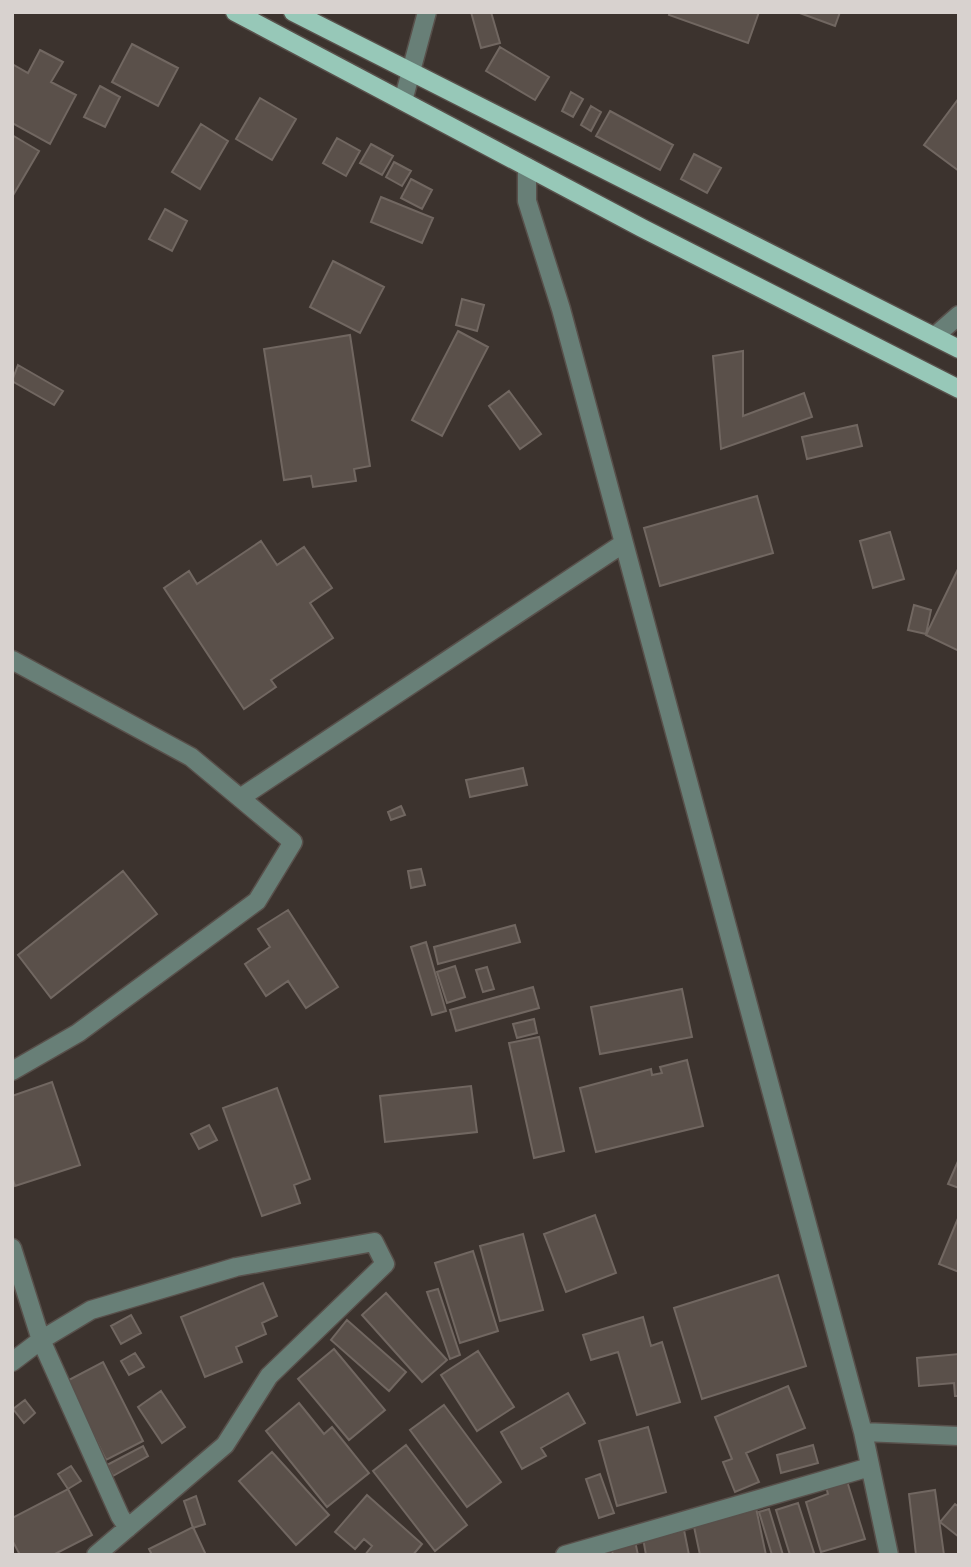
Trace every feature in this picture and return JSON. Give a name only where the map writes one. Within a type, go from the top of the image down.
[{"type":"main road","points":[[234,12],[527,167],[959,389]]},
{"type":"main road","points":[[293,12],[959,349]]},
{"type":"street","points":[[402,101],[412,74],[427,12]]},
{"type":"street","points":[[527,167],[527,201],[561,309],[863,1432],[889,1555]]},
{"type":"street","points":[[935,336],[959,315]]},
{"type":"street","points":[[240,798],[624,543]]},
{"type":"street","points":[[12,660],[191,757],[293,842],[257,901],[78,1033],[12,1071]]},
{"type":"street","points":[[12,1362],[41,1340],[91,1310],[236,1267],[374,1242],[385,1264],[269,1376],[225,1445],[96,1555]]},
{"type":"street","points":[[12,1248],[41,1340],[120,1516],[128,1528]]},
{"type":"street","points":[[863,1432],[959,1436]]},
{"type":"street","points":[[565,1555],[870,1467]]},
{"type":"building","points":[[471,12],[491,12],[500,43],[481,48]]},
{"type":"building","points":[[670,12],[759,12],[748,43],[669,15]]},
{"type":"building","points":[[797,12],[840,12],[835,26]]},
{"type":"building","points":[[132,44],[178,68],[158,106],[112,82]]},
{"type":"building","points":[[500,47],[549,77],[535,100],[486,71]]},
{"type":"building","points":[[40,50],[63,62],[51,82],[76,95],[50,144],[12,123],[12,64],[28,73]]},
{"type":"building","points":[[100,86],[120,97],[105,127],[84,117]]},
{"type":"building","points":[[571,92],[583,99],[573,117],[562,111]]},
{"type":"building","points":[[260,98],[296,119],[272,160],[236,139]]},
{"type":"building","points":[[959,98],[959,171],[924,145]]},
{"type":"building","points":[[591,106],[601,112],[591,131],[581,125]]},
{"type":"building","points":[[610,111],[673,145],[660,170],[596,136]]},
{"type":"building","points":[[201,124],[228,141],[200,189],[172,172]]},
{"type":"building","points":[[12,135],[39,151],[12,197]]},
{"type":"building","points":[[337,138],[360,151],[346,176],[323,163]]},
{"type":"building","points":[[371,144],[393,156],[382,175],[360,163]]},
{"type":"building","points":[[694,154],[721,168],[707,193],[681,179]]},
{"type":"building","points":[[394,162],[411,171],[402,186],[386,177]]},
{"type":"building","points":[[411,179],[432,190],[422,209],[401,198]]},
{"type":"building","points":[[381,197],[433,218],[422,243],[371,222]]},
{"type":"building","points":[[165,209],[187,221],[172,251],[149,239]]},
{"type":"building","points":[[333,261],[384,287],[360,333],[310,307]]},
{"type":"building","points":[[462,299],[484,305],[477,331],[456,325]]},
{"type":"building","points":[[458,331],[488,347],[442,436],[412,420]]},
{"type":"building","points":[[350,335],[370,466],[354,469],[356,481],[313,487],[311,476],[284,480],[264,349]]},
{"type":"building","points":[[743,351],[743,416],[804,393],[812,417],[721,449],[713,356]]},
{"type":"building","points":[[18,365],[63,391],[54,405],[12,381]]},
{"type":"building","points":[[509,391],[541,434],[520,449],[489,406]]},
{"type":"building","points":[[857,425],[862,446],[807,459],[802,437]]},
{"type":"building","points":[[757,496],[773,553],[660,586],[644,528]]},
{"type":"building","points":[[890,532],[904,579],[873,588],[860,541]]},
{"type":"building","points":[[261,541],[277,565],[304,547],[332,588],[310,603],[333,638],[271,680],[276,687],[244,709],[164,588],[189,571],[197,584]]},
{"type":"building","points":[[959,567],[959,651],[926,635]]},
{"type":"building","points":[[914,605],[931,610],[926,634],[908,630]]},
{"type":"building","points":[[523,768],[527,785],[470,797],[466,780]]},
{"type":"building","points":[[401,806],[405,815],[391,820],[388,812]]},
{"type":"building","points":[[421,869],[425,885],[411,888],[408,871]]},
{"type":"building","points":[[123,871],[157,914],[51,998],[18,955]]},
{"type":"building","points":[[288,910],[338,987],[306,1008],[288,981],[266,996],[245,964],[270,947],[258,929]]},
{"type":"building","points":[[515,925],[520,942],[438,964],[434,947]]},
{"type":"building","points":[[426,942],[446,1011],[432,1015],[411,947]]},
{"type":"building","points":[[455,966],[465,997],[447,1003],[437,972]]},
{"type":"building","points":[[487,967],[494,989],[483,992],[476,970]]},
{"type":"building","points":[[533,987],[539,1008],[456,1031],[450,1010]]},
{"type":"building","points":[[682,989],[692,1037],[600,1054],[591,1007]]},
{"type":"building","points":[[534,1019],[537,1033],[517,1038],[513,1024]]},
{"type":"building","points":[[539,1037],[564,1151],[534,1158],[509,1043]]},
{"type":"building","points":[[687,1060],[703,1126],[596,1152],[580,1088],[651,1069],[652,1075],[662,1073],[660,1067]]},
{"type":"building","points":[[52,1082],[80,1165],[15,1186],[12,1176],[12,1096]]},
{"type":"building","points":[[471,1086],[477,1132],[385,1142],[380,1096]]},
{"type":"building","points":[[277,1088],[310,1179],[294,1185],[300,1203],[262,1216],[223,1108]]},
{"type":"building","points":[[209,1125],[217,1140],[199,1149],[191,1134]]},
{"type":"building","points":[[959,1159],[959,1188],[948,1184]]},
{"type":"building","points":[[595,1215],[616,1273],[566,1292],[544,1234]]},
{"type":"building","points":[[959,1216],[959,1272],[939,1264]]},
{"type":"building","points":[[523,1234],[543,1310],[500,1321],[480,1246]]},
{"type":"building","points":[[473,1251],[498,1331],[460,1343],[435,1263]]},
{"type":"building","points":[[778,1275],[806,1366],[702,1399],[674,1308]]},
{"type":"building","points":[[263,1283],[277,1316],[262,1323],[266,1334],[236,1347],[242,1362],[205,1377],[181,1317]]},
{"type":"building","points":[[438,1289],[460,1355],[450,1359],[427,1292]]},
{"type":"building","points":[[386,1293],[447,1360],[422,1382],[362,1315]]},
{"type":"building","points":[[131,1315],[141,1333],[121,1344],[111,1326]]},
{"type":"building","points":[[643,1317],[651,1346],[662,1342],[680,1402],[637,1415],[618,1352],[591,1360],[583,1335]]},
{"type":"building","points":[[347,1320],[406,1372],[389,1391],[331,1340]]},
{"type":"building","points":[[334,1349],[385,1410],[349,1440],[298,1379]]},
{"type":"building","points":[[478,1351],[514,1407],[477,1431],[441,1375]]},
{"type":"building","points":[[135,1353],[144,1367],[129,1375],[121,1361]]},
{"type":"building","points":[[959,1354],[959,1396],[955,1396],[954,1383],[919,1386],[917,1358]]},
{"type":"building","points":[[103,1362],[143,1441],[106,1460],[67,1381]]},
{"type":"building","points":[[788,1386],[805,1428],[746,1453],[759,1482],[735,1492],[723,1462],[732,1459],[715,1417]]},
{"type":"building","points":[[161,1391],[185,1427],[162,1443],[138,1407]]},
{"type":"building","points":[[568,1393],[585,1423],[541,1448],[546,1456],[522,1469],[501,1432]]},
{"type":"building","points":[[25,1400],[35,1413],[24,1423],[13,1409]]},
{"type":"building","points":[[299,1403],[324,1434],[332,1427],[369,1473],[327,1507],[266,1431]]},
{"type":"building","points":[[444,1405],[501,1482],[467,1507],[410,1430]]},
{"type":"building","points":[[648,1427],[666,1492],[617,1506],[599,1441]]},
{"type":"building","points":[[406,1445],[467,1525],[435,1551],[373,1471]]},
{"type":"building","points":[[813,1445],[818,1463],[781,1473],[777,1455]]},
{"type":"building","points":[[143,1446],[148,1456],[113,1476],[107,1465]]},
{"type":"building","points":[[272,1452],[329,1515],[296,1545],[239,1481]]},
{"type":"building","points":[[71,1466],[81,1481],[68,1489],[58,1474]]},
{"type":"building","points":[[600,1474],[614,1513],[599,1518],[586,1479]]},
{"type":"building","points":[[847,1481],[865,1539],[821,1552],[806,1502],[828,1494],[826,1487]]},
{"type":"building","points":[[68,1489],[92,1535],[53,1555],[20,1555],[12,1540],[12,1518]]},
{"type":"building","points":[[935,1490],[944,1555],[916,1555],[909,1494]]},
{"type":"building","points":[[367,1495],[422,1544],[413,1555],[365,1555],[372,1546],[364,1539],[355,1549],[335,1532]]},
{"type":"building","points":[[196,1496],[205,1524],[193,1528],[184,1501]]},
{"type":"building","points":[[798,1503],[814,1553],[809,1555],[790,1555],[776,1510]]},
{"type":"building","points":[[955,1504],[959,1507],[959,1537],[940,1522]]},
{"type":"building","points":[[756,1508],[766,1555],[700,1555],[693,1522]]},
{"type":"building","points":[[769,1509],[783,1555],[772,1555],[759,1512]]},
{"type":"building","points":[[193,1527],[206,1555],[152,1555],[149,1549]]},
{"type":"building","points":[[684,1530],[689,1555],[646,1555],[643,1538]]},
{"type":"building","points":[[635,1541],[638,1555],[613,1555],[611,1547]]}]
